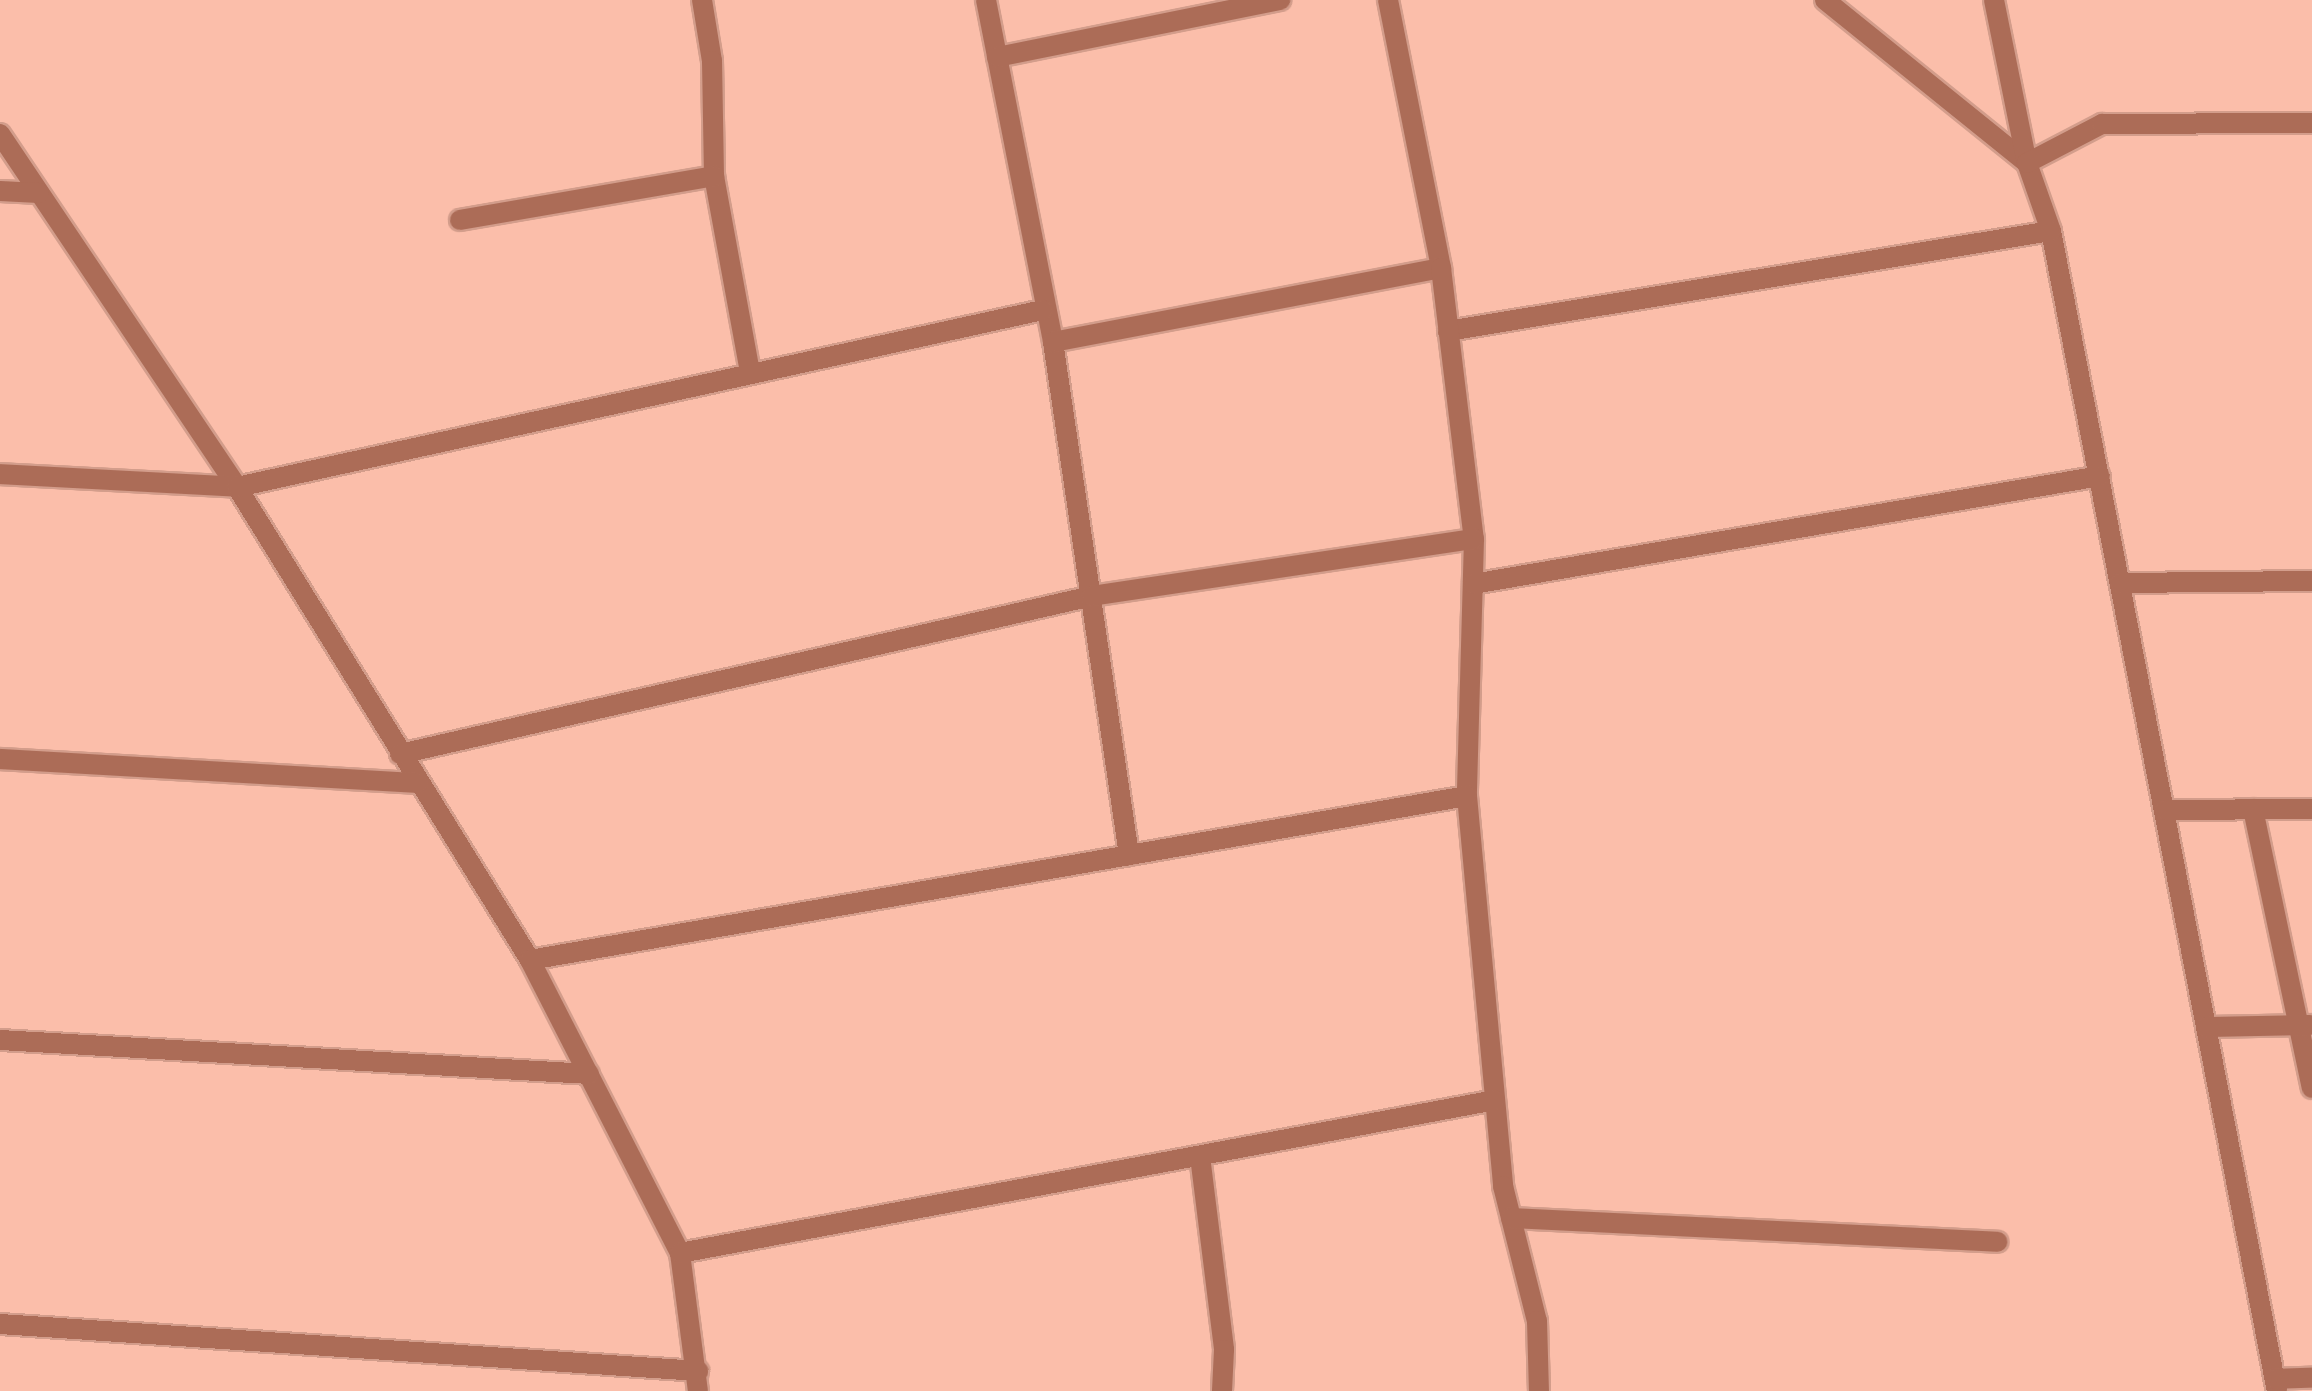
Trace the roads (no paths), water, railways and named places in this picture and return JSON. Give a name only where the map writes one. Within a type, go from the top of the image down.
[{"type":"street","points":[[702,0],[712,61],[714,176],[750,373]]},
{"type":"street","points":[[986,0],[1043,310],[1053,342],[1129,855]]},
{"type":"street","points":[[997,57],[1280,0]]},
{"type":"street","points":[[1388,0],[1441,268],[1474,539],[1467,796],[1495,1100],[1511,1218],[1537,1321],[1539,1391]]},
{"type":"street","points":[[1825,0],[2027,163]]},
{"type":"street","points":[[1994,0],[2027,163],[2051,231],[2276,1385],[2312,1378]]},
{"type":"street","points":[[2027,163],[2102,124],[2312,123]]},
{"type":"street","points":[[0,134],[237,487],[417,783],[530,960],[680,1253],[698,1381],[0,1324]]},
{"type":"street","points":[[460,220],[714,176]]},
{"type":"street","points":[[0,191],[39,193]]},
{"type":"street","points":[[1448,331],[2051,231]]},
{"type":"street","points":[[1053,342],[1441,268]]},
{"type":"street","points":[[0,474],[237,487],[1043,310]]},
{"type":"street","points":[[1473,584],[2100,476]]},
{"type":"street","points":[[400,754],[1092,596],[1474,539]]},
{"type":"street","points":[[2120,583],[2312,581]]},
{"type":"street","points":[[0,759],[417,783]]},
{"type":"street","points":[[530,960],[1467,796]]},
{"type":"street","points":[[2253,809],[2305,1025],[2312,1088]]},
{"type":"street","points":[[2165,810],[2312,809]]},
{"type":"street","points":[[2206,1027],[2305,1025]]},
{"type":"street","points":[[0,1040],[589,1074]]},
{"type":"street","points":[[680,1253],[1495,1100]]},
{"type":"street","points":[[1200,1156],[1224,1350],[1222,1391]]},
{"type":"street","points":[[1511,1218],[1997,1242]]}]
